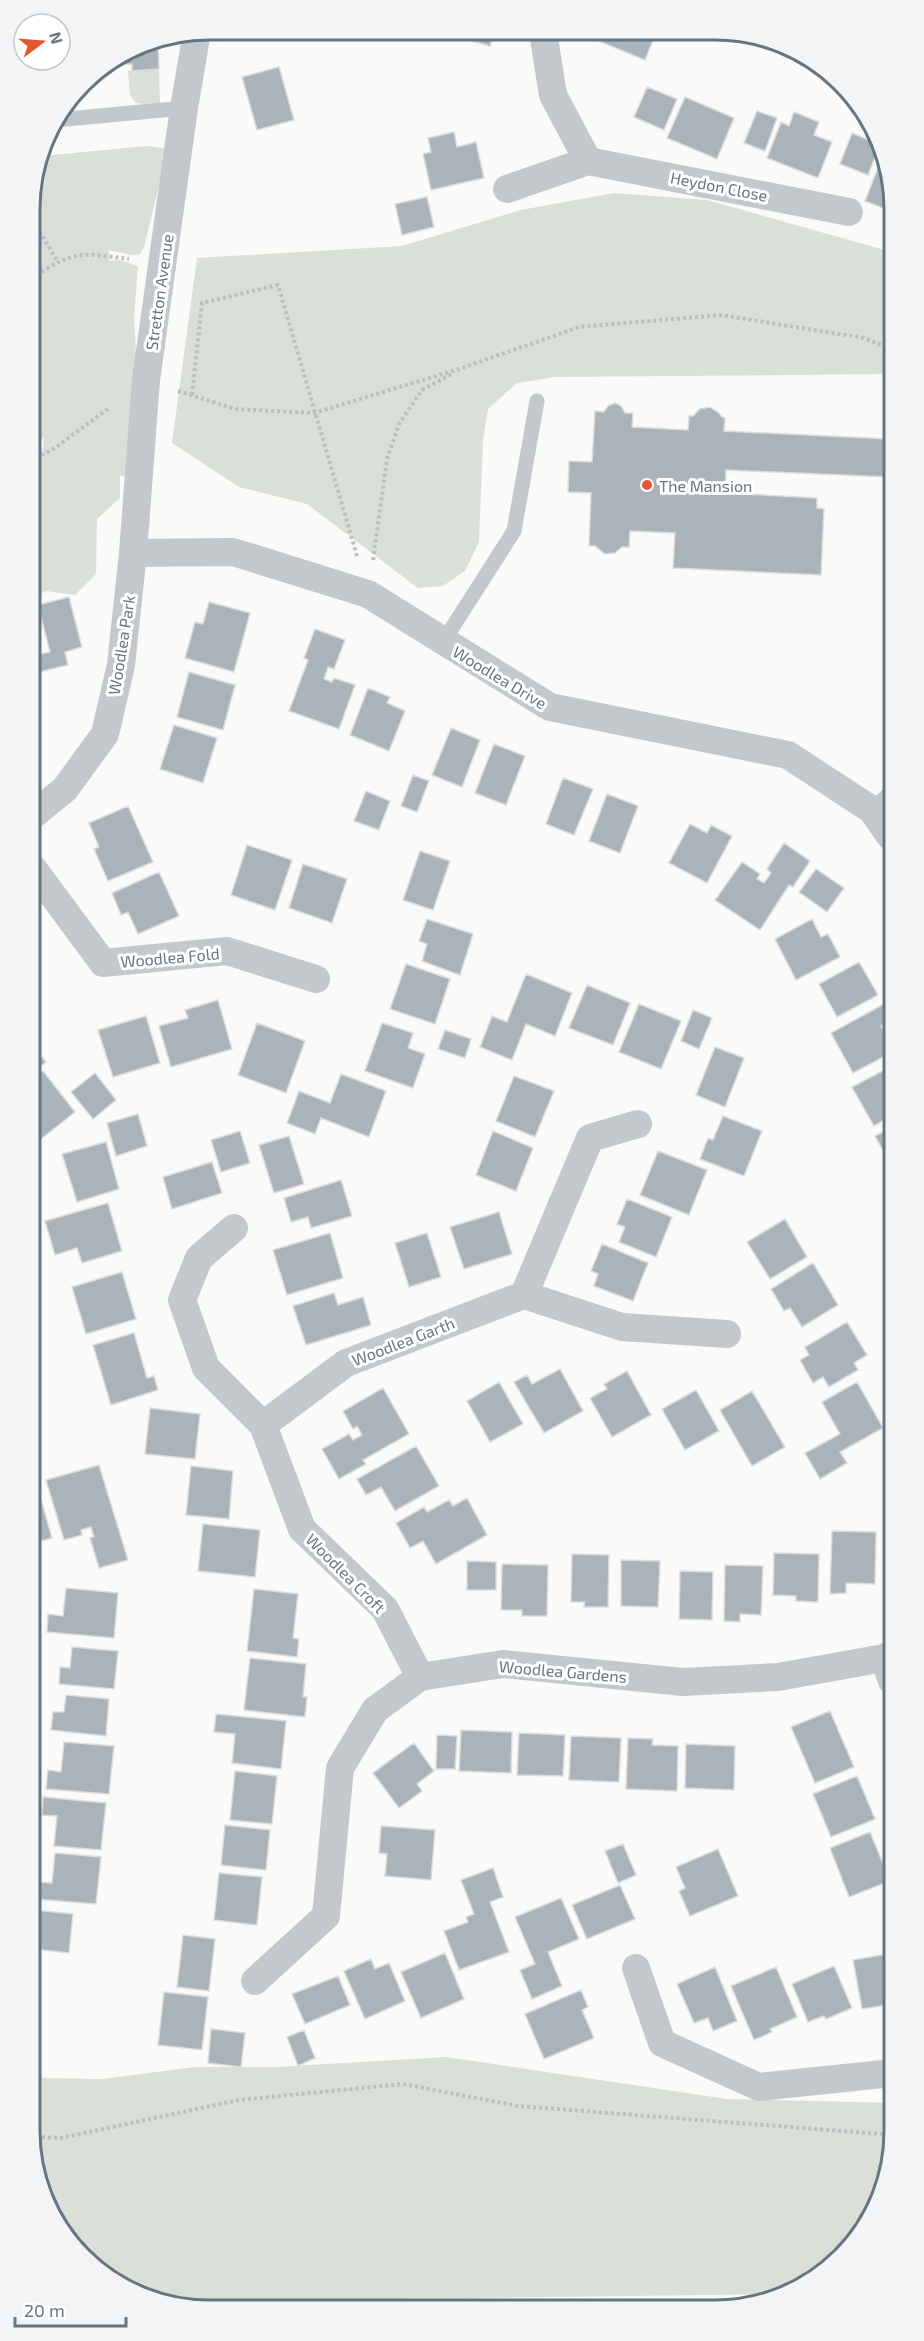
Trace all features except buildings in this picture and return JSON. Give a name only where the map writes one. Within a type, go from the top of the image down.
[{"type":"street","points":[[507,189],[588,161],[553,95],[544,40]]},
{"type":"street","name":"Stretton Avenue","points":[[133,553],[146,380],[195,41]]},
{"type":"street","name":"Heydon Close","points":[[588,161],[849,212]]},
{"type":"street","name":"Woodlea Drive","points":[[133,553],[233,552],[368,594],[550,707],[788,755],[881,802]]},
{"type":"street","name":"Woodlea Park","points":[[41,809],[65,789],[105,734],[122,665],[133,553]]},
{"type":"street","name":"Woodlea Fold","points":[[41,879],[103,963],[227,951],[316,979]]},
{"type":"street","points":[[638,1124],[590,1138],[524,1295],[622,1327],[727,1334]]},
{"type":"street","name":"Woodlea Croft","points":[[234,1228],[199,1258],[182,1300],[206,1368],[263,1425],[302,1529],[385,1608],[420,1677]]},
{"type":"street","name":"Woodlea Garth","points":[[263,1425],[346,1363],[524,1295]]},
{"type":"street","name":"Woodlea Gardens","points":[[255,1981],[326,1916],[340,1768],[375,1710],[420,1677],[503,1664],[683,1682],[778,1677],[883,1665]]},
{"type":"street","points":[[636,1968],[662,2043],[759,2087],[883,2074]]},
{"type":"lane","points":[[67,119],[184,108]]},
{"type":"lane","points":[[443,642],[514,531],[537,401]]},
{"type":"path","points":[[41,234],[58,262]]},
{"type":"path","points":[[41,272],[58,262],[84,253],[109,256]]},
{"type":"path","points":[[192,395],[202,303],[278,285],[368,594]]},
{"type":"path","points":[[41,456],[55,448],[146,380],[235,409],[314,413],[459,369],[579,327],[721,315],[864,338],[884,346]]},
{"type":"path","points":[[368,594],[387,459],[399,424],[422,390],[459,369]]},
{"type":"path","points":[[40,2137],[61,2138],[239,2100],[403,2084],[518,2106],[883,2134]]},
{"type":"shaded area","points":[[159,69],[160,106],[136,103],[130,95],[128,71]]},
{"type":"shaded area","points":[[147,146],[168,149],[144,247],[140,254],[131,255],[109,250],[109,261],[120,260],[138,266],[134,317],[137,372],[133,478],[120,476],[120,498],[97,519],[96,574],[75,595],[46,591],[41,594],[41,460],[44,438],[41,440],[41,198],[49,155]]},
{"type":"shaded area","points":[[614,193],[707,200],[884,250],[884,374],[556,377],[517,383],[488,409],[483,440],[479,542],[465,571],[443,586],[418,588],[307,504],[239,487],[172,443],[197,258],[402,246],[521,210]]},
{"type":"shaded area","points":[[446,2057],[727,2099],[883,2103],[883,2143],[880,2165],[871,2196],[849,2235],[826,2259],[809,2272],[779,2288],[761,2294],[319,2300],[187,2299],[155,2292],[115,2272],[98,2259],[75,2235],[53,2196],[46,2176],[40,2132],[40,2078],[103,2079],[195,2067],[276,2067]]},
{"type":"place","name":"The Mansion","points":[[647,485]]}]
